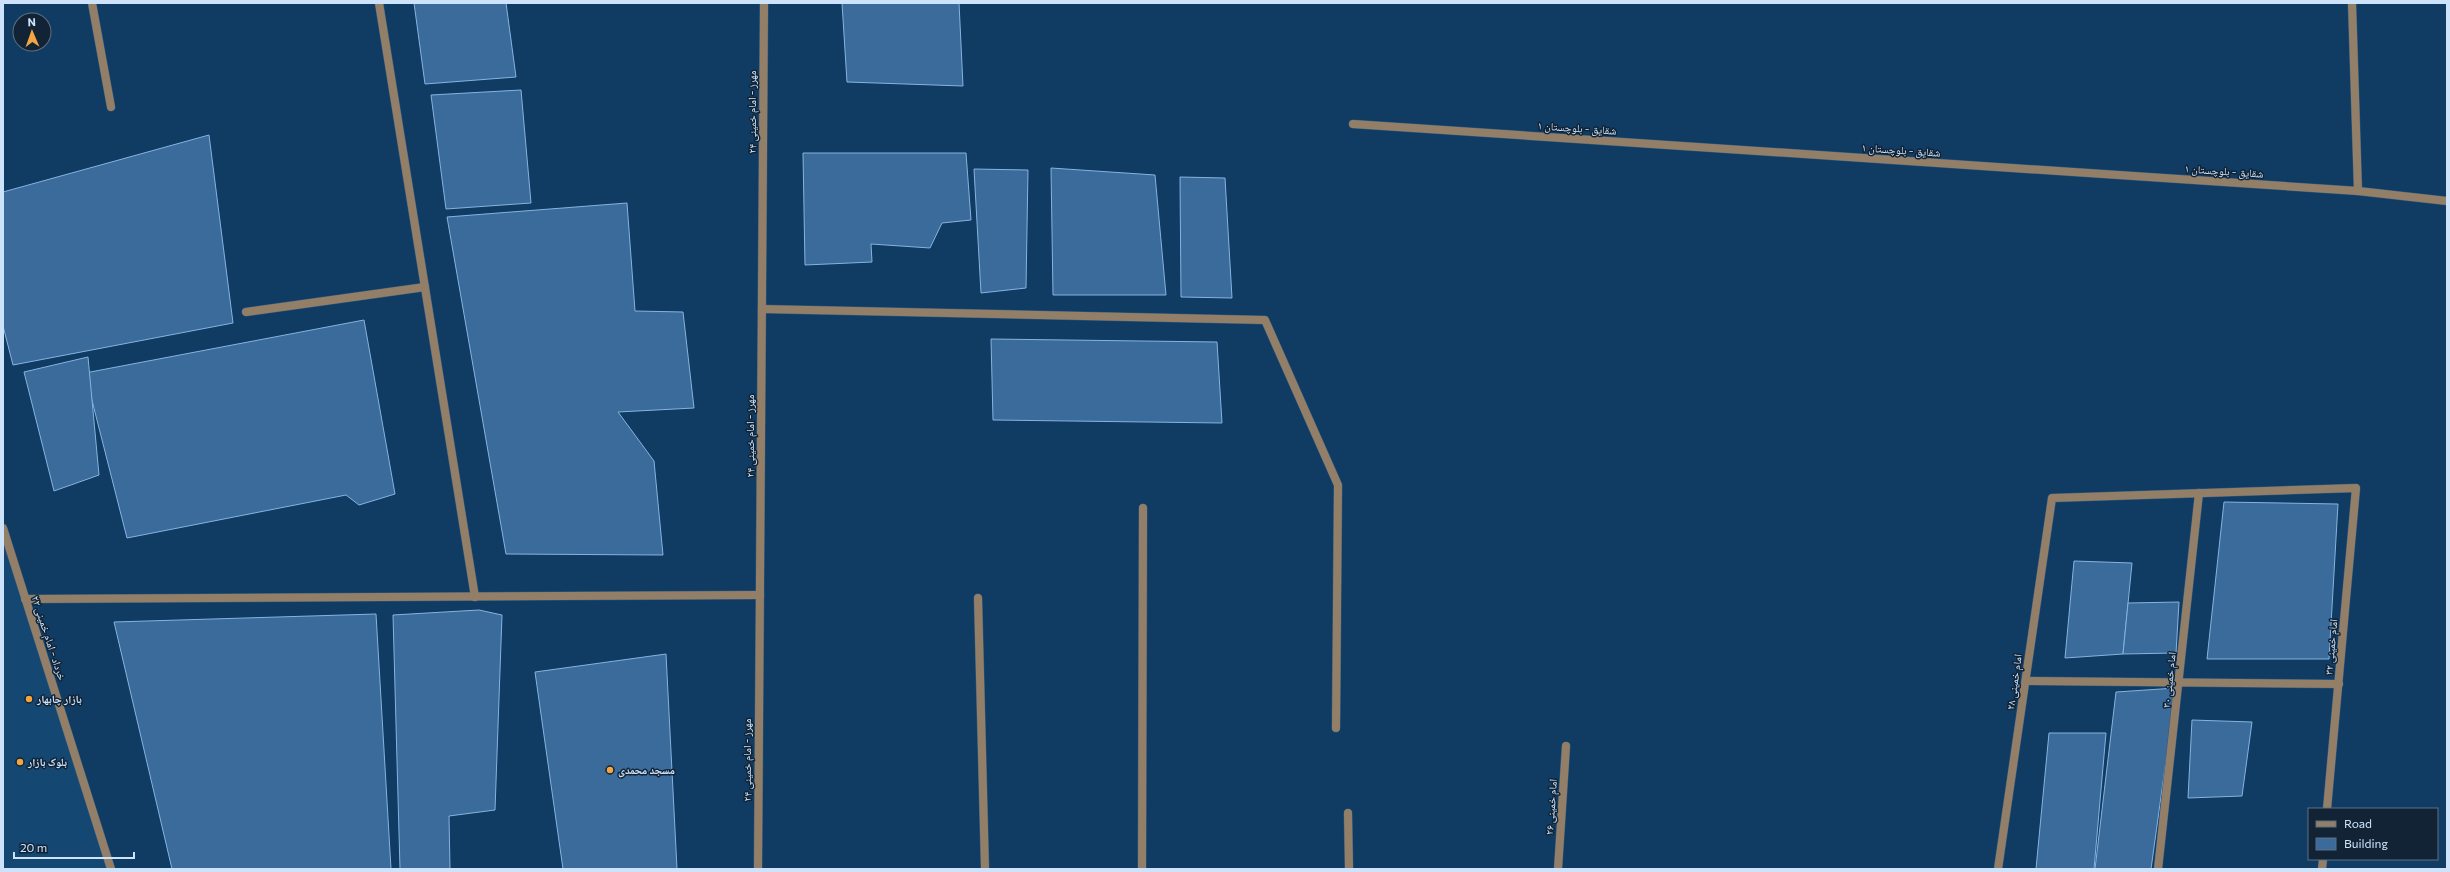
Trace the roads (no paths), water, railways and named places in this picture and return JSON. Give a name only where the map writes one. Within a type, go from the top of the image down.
[{"type":"street","points":[[92,3],[112,107]]},
{"type":"street","points":[[379,3],[475,597]]},
{"type":"street","name":"مهرز - امام خمینی ۲۴","points":[[758,869],[764,3]]},
{"type":"street","points":[[2352,3],[2358,191]]},
{"type":"street","name":"شقایق - بلوچستان ۱","points":[[1353,124],[2358,191],[2447,201]]},
{"type":"street","points":[[246,312],[425,287]]},
{"type":"street","points":[[762,309],[1265,320],[1338,485],[1336,728]]},
{"type":"street","name":"امام خمینی ۳۲","points":[[2199,493],[2356,488],[2327,808]]},
{"type":"street","name":"امام خمینی ۲۸","points":[[1998,869],[2052,498],[2199,493]]},
{"type":"street","name":"امام خمینی ۳۰","points":[[2158,869],[2180,682],[2199,493]]},
{"type":"street","points":[[1142,869],[1143,508]]},
{"type":"street","name":"خرداد - امام خمینی ۲۲","points":[[3,528],[111,869]]},
{"type":"street","points":[[25,599],[760,595]]},
{"type":"street","points":[[978,598],[985,869]]},
{"type":"street","points":[[2026,681],[2339,684]]},
{"type":"street","name":"امام خمینی ۲۶","points":[[1558,869],[1566,746]]},
{"type":"street","points":[[1348,813],[1349,869]]},
{"type":"place","name":"بازار چابهار","points":[[29,699]]},
{"type":"place","name":"بلوک بازار","points":[[20,762]]},
{"type":"place","name":"مسجد محمدی","points":[[610,770]]}]
